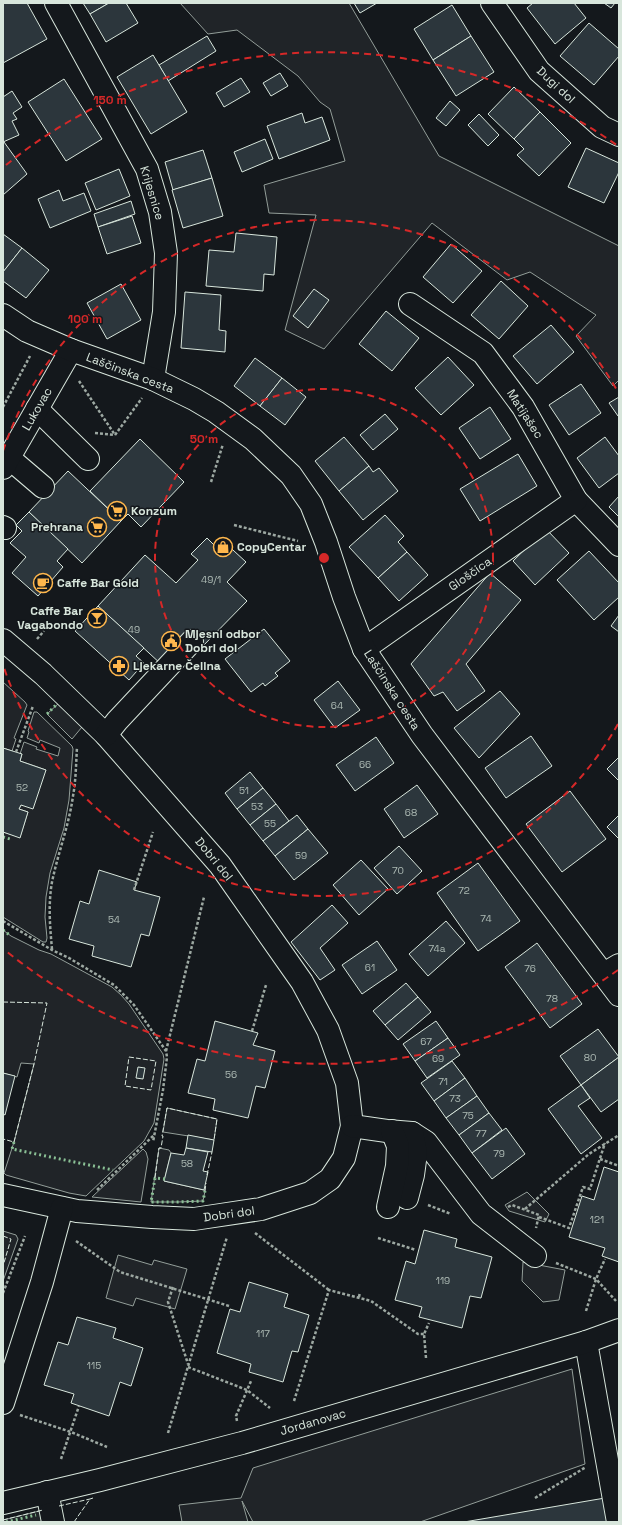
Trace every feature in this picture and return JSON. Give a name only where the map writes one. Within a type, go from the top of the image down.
[{"type":"street","name":"Krijesnice","points":[[56,3],[147,169],[160,212],[166,253],[164,312],[148,387]]},
{"type":"street","name":"Dugi dol","points":[[492,3],[539,71],[602,127],[619,135]]},
{"type":"street","name":"Matijašec","points":[[410,304],[483,353],[522,407],[576,500],[619,545]]},
{"type":"street","name":"Laščinska cesta","points":[[3,315],[27,331],[148,387],[194,399],[216,412],[253,439],[291,475],[311,504],[364,649],[422,735],[612,969],[619,995]]},
{"type":"street","name":"Lukovac","points":[[6,463],[70,350]]},
{"type":"street","points":[[37,409],[88,459]]},
{"type":"street","points":[[6,463],[43,487]]},
{"type":"street","name":"Gloščica","points":[[364,649],[576,500]]},
{"type":"street","name":"Dobri dol","points":[[3,640],[59,689],[106,735],[220,865],[302,982],[328,1030],[346,1083],[352,1126],[344,1158],[330,1179],[310,1194],[261,1209],[194,1219],[92,1213],[3,1195]]},
{"type":"street","points":[[106,735],[192,642]]},
{"type":"street","points":[[352,1126],[402,1132],[426,1142],[481,1214],[535,1256]]},
{"type":"street","points":[[402,1132],[416,1153],[413,1175],[407,1198]]},
{"type":"street","points":[[388,1208],[397,1166],[398,1146],[402,1132]]},
{"type":"street","points":[[11,1409],[62,1208]]},
{"type":"street","name":"Jordanovac","points":[[3,1502],[100,1480],[242,1443],[586,1342],[619,1330]]},
{"type":"street","points":[[586,1342],[618,1522]]},
{"type":"street","points":[[47,1492],[53,1522]]},
{"type":"path","points":[[3,407],[30,355]]},
{"type":"path","points":[[78,380],[115,434],[148,387]]},
{"type":"path","points":[[210,482],[223,444]]},
{"type":"path","points":[[234,525],[298,541]]},
{"type":"path","points":[[33,644],[44,631]]},
{"type":"path","points":[[16,752],[33,706]]},
{"type":"path","points":[[52,950],[49,916],[52,882],[67,828],[74,795],[77,747]]},
{"type":"path","points":[[134,890],[154,832]]},
{"type":"path","points":[[153,1142],[163,1090],[167,1057],[166,1051],[204,896]]},
{"type":"path","points":[[3,921],[114,985],[134,1005],[166,1051]]},
{"type":"path","points":[[252,1031],[266,985]]},
{"type":"path","points":[[94,1193],[154,1134]]},
{"type":"path","points":[[524,1209],[589,1154],[619,1135]]},
{"type":"path","points":[[538,1217],[569,1228],[583,1187],[590,1189],[605,1143]]},
{"type":"path","points":[[600,1159],[619,1166]]},
{"type":"path","points":[[252,1231],[329,1290],[371,1301],[418,1334],[424,1334]]},
{"type":"path","points":[[3,1293],[25,1236]]},
{"type":"path","points":[[168,1433],[227,1236]]},
{"type":"path","points":[[378,1238],[416,1250]]},
{"type":"path","points":[[74,1239],[120,1272],[173,1287],[229,1306]]},
{"type":"path","points":[[535,1256],[596,1279],[616,1300]]},
{"type":"path","points":[[586,1311],[596,1279],[605,1259]]},
{"type":"path","points":[[173,1287],[168,1302],[188,1365],[247,1390],[270,1408]]},
{"type":"path","points":[[294,1401],[329,1290]]},
{"type":"path","points":[[359,1297],[360,1292]]},
{"type":"path","points":[[426,1358],[424,1334],[429,1323]]},
{"type":"path","points":[[239,1428],[236,1416],[251,1381]]},
{"type":"path","points":[[61,1458],[79,1406]]},
{"type":"path","points":[[11,1409],[107,1447]]},
{"type":"path","points":[[535,1498],[583,1468],[608,1461]]},
{"type":"shaded area","points":[[180,3],[349,3],[439,156],[619,246],[619,380],[613,386],[576,336],[596,315],[530,272],[507,280],[432,223],[324,349],[285,330],[316,215],[269,213],[264,185],[345,161],[330,109],[320,102],[298,76],[237,30],[208,34]]},
{"type":"shaded area","points":[[3,682],[27,705],[14,738],[16,739],[12,751],[3,748]]},
{"type":"shaded area","points":[[59,703],[82,722],[82,727],[72,739],[47,714]]},
{"type":"shaded area","points":[[34,712],[37,712],[72,746],[73,749],[69,800],[64,828],[50,873],[46,897],[46,942],[43,942],[3,917],[3,832],[20,837],[28,812],[19,809],[46,770],[20,761],[22,754],[20,754],[24,742],[37,747],[36,749],[58,756],[60,748],[40,740],[39,743],[27,738]]},
{"type":"shaded area","points":[[3,930],[11,936],[39,950],[51,954],[112,987],[129,1004],[163,1054],[164,1059],[154,1123],[144,1141],[86,1196],[69,1193],[6,1175],[4,1173],[14,1142],[34,1064],[21,1063],[17,1077],[3,1073]]},
{"type":"shaded area","points":[[167,1108],[217,1119],[214,1140],[163,1132]]},
{"type":"shaded area","points":[[159,1148],[169,1150],[171,1153],[164,1181],[204,1190],[203,1201],[151,1202]]},
{"type":"shaded area","points":[[143,1149],[146,1152],[148,1159],[141,1202],[92,1197]]},
{"type":"shaded area","points":[[527,1192],[549,1214],[545,1222],[509,1211],[505,1205]]},
{"type":"shaded area","points":[[3,1231],[16,1235],[18,1239],[3,1281]]},
{"type":"shaded area","points":[[118,1255],[152,1265],[154,1260],[187,1269],[175,1309],[136,1298],[133,1306],[106,1298]]},
{"type":"shaded area","points":[[523,1262],[565,1270],[559,1300],[543,1302],[522,1281]]},
{"type":"shaded area","points":[[572,1369],[585,1464],[420,1522],[253,1522],[242,1501],[248,1522],[182,1522],[179,1505],[241,1498],[253,1468]]},
{"type":"shaded area","points":[[43,1510],[45,1522],[3,1522],[3,1520]]},
{"type":"building","points":[[3,3],[27,3],[47,39],[3,63]]},
{"type":"building","points":[[83,3],[109,3],[90,14]]},
{"type":"building","points":[[109,3],[126,3],[138,23],[106,42],[90,14]]},
{"type":"building","points":[[354,3],[377,3],[360,13]]},
{"type":"building","points":[[533,3],[574,3],[586,18],[555,44],[527,8]]},
{"type":"building","points":[[604,3],[615,3],[611,8]]},
{"type":"building","points":[[452,5],[471,36],[433,60],[414,29]]},
{"type":"building","points":[[589,23],[619,49],[619,56],[594,85],[560,56]]},
{"type":"building","points":[[207,36],[216,51],[168,81],[159,65]]},
{"type":"building","points":[[471,36],[494,72],[456,96],[433,60]]},
{"type":"building","points":[[153,55],[187,112],[151,134],[117,77]]},
{"type":"building","points":[[280,73],[288,86],[271,96],[263,83]]},
{"type":"building","points":[[241,78],[250,92],[224,107],[216,93]]},
{"type":"building","points":[[64,79],[102,139],[66,161],[28,102]]},
{"type":"building","points":[[514,87],[540,112],[514,139],[488,114]]},
{"type":"building","points":[[12,91],[22,107],[13,113],[17,119],[12,121],[19,135],[3,142],[3,97]]},
{"type":"building","points":[[450,101],[460,110],[446,126],[436,118]]},
{"type":"building","points":[[540,112],[571,143],[539,176],[517,155],[524,149],[514,139]]},
{"type":"building","points":[[302,113],[305,123],[322,117],[330,140],[279,159],[267,126]]},
{"type":"building","points":[[479,114],[499,135],[488,146],[468,125]]},
{"type":"building","points":[[265,139],[273,159],[242,172],[234,152]]},
{"type":"building","points":[[4,142],[27,174],[3,195],[3,143]]},
{"type":"building","points":[[586,148],[619,163],[619,172],[604,203],[568,187]]},
{"type":"building","points":[[203,150],[212,178],[173,190],[165,162]]},
{"type":"building","points":[[119,169],[130,196],[96,210],[85,183]]},
{"type":"building","points":[[212,178],[223,216],[183,228],[172,190]]},
{"type":"building","points":[[59,190],[63,201],[84,193],[91,211],[50,228],[38,199]]},
{"type":"building","points":[[131,201],[135,214],[98,227],[94,214]]},
{"type":"building","points":[[132,216],[141,243],[107,254],[98,227]]},
{"type":"building","points":[[236,233],[277,237],[274,275],[264,274],[263,291],[206,286],[209,250],[234,252]]},
{"type":"building","points":[[3,234],[22,248],[3,272]]},
{"type":"building","points":[[451,244],[482,271],[453,303],[423,277]]},
{"type":"building","points":[[22,248],[49,270],[26,298],[3,281],[3,272]]},
{"type":"building","points":[[501,281],[528,306],[499,339],[471,315]]},
{"type":"building","points":[[121,284],[141,320],[107,339],[87,303]]},
{"type":"building","points":[[314,289],[329,300],[308,328],[293,316]]},
{"type":"building","points":[[185,292],[221,295],[219,330],[226,331],[225,352],[181,348]]},
{"type":"building","points":[[386,311],[419,338],[392,371],[359,344]]},
{"type":"building","points":[[551,325],[574,352],[537,384],[513,356]]},
{"type":"building","points":[[448,357],[474,385],[441,415],[415,388]]},
{"type":"building","points":[[255,358],[282,378],[260,406],[234,386]]},
{"type":"building","points":[[282,378],[306,397],[285,425],[260,406]]},
{"type":"building","points":[[581,384],[601,413],[569,435],[549,405]]},
{"type":"building","points":[[619,397],[619,415],[618,416],[609,403]]},
{"type":"building","points":[[490,407],[511,439],[480,459],[459,428]]},
{"type":"building","points":[[385,414],[398,429],[373,450],[360,435]]},
{"type":"building","points":[[344,437],[369,466],[339,491],[315,461]]},
{"type":"building","points":[[605,437],[619,456],[619,473],[599,488],[577,458]]},
{"type":"building","points":[[140,439],[184,482],[141,527],[128,514],[121,521],[90,491]]},
{"type":"building","points":[[518,454],[537,486],[480,521],[460,489]]},
{"type":"building","points":[[369,466],[373,472],[379,468],[398,491],[363,520],[339,491]]},
{"type":"building","points":[[68,471],[121,521],[82,563],[29,512]]},
{"type":"building","points":[[619,496],[619,517],[609,507]]},
{"type":"building","points":[[29,512],[68,549],[57,561],[63,567],[38,596],[12,573],[26,557],[10,543],[22,531],[16,525]]},
{"type":"building","points":[[385,515],[404,536],[398,542],[407,552],[378,578],[349,547]]},
{"type":"building","points":[[546,529],[569,553],[535,585],[513,561]]},
{"type":"building","points":[[207,538],[215,546],[221,539],[246,562],[227,582],[247,601],[202,647],[190,635],[162,665],[98,606],[145,555],[176,583],[198,560],[191,554]]},
{"type":"building","points":[[589,551],[619,583],[619,597],[594,620],[557,580]]},
{"type":"building","points":[[407,552],[428,575],[399,601],[378,578]]},
{"type":"building","points":[[490,573],[521,600],[466,664],[485,691],[457,711],[443,692],[434,696],[411,664]]},
{"type":"building","points":[[98,606],[144,648],[136,656],[144,663],[129,680],[75,631]]},
{"type":"building","points":[[619,615],[619,632],[611,626]]},
{"type":"building","points":[[264,629],[290,661],[275,673],[278,676],[265,686],[263,683],[251,692],[225,659]]},
{"type":"building","points":[[338,681],[360,710],[335,728],[314,700]]},
{"type":"building","points":[[500,691],[520,714],[479,758],[454,728]]},
{"type":"building","points":[[531,736],[552,766],[506,798],[485,768]]},
{"type":"building","points":[[376,737],[394,763],[355,791],[336,765]]},
{"type":"building","points":[[3,748],[22,754],[20,761],[46,770],[33,809],[21,805],[19,809],[28,812],[20,838],[3,832]]},
{"type":"building","points":[[619,757],[619,781],[607,769]]},
{"type":"building","points":[[250,772],[263,788],[237,809],[225,793]]},
{"type":"building","points":[[417,785],[438,814],[404,838],[384,809]]},
{"type":"building","points":[[263,788],[276,804],[250,825],[237,809]]},
{"type":"building","points":[[570,791],[606,839],[562,872],[526,824]]},
{"type":"building","points":[[276,804],[289,821],[263,841],[250,825]]},
{"type":"building","points":[[297,815],[308,829],[275,856],[263,841]]},
{"type":"building","points":[[619,815],[619,839],[607,827]]},
{"type":"building","points":[[308,829],[328,853],[294,880],[275,856]]},
{"type":"building","points":[[399,846],[422,871],[397,894],[374,868]]},
{"type":"building","points":[[361,860],[388,889],[359,915],[333,885]]},
{"type":"building","points":[[478,863],[520,921],[478,951],[437,893]]},
{"type":"building","points":[[99,870],[137,882],[134,890],[160,897],[149,936],[141,934],[131,967],[92,956],[94,946],[69,939],[80,901],[89,904]]},
{"type":"building","points":[[332,905],[348,923],[320,948],[335,970],[320,980],[291,942]]},
{"type":"building","points":[[446,921],[465,943],[428,976],[409,954]]},
{"type":"building","points":[[377,941],[397,970],[362,994],[342,965]]},
{"type":"building","points":[[537,943],[582,1004],[550,1028],[505,967]]},
{"type":"building","points":[[406,983],[418,997],[385,1025],[373,1011]]},
{"type":"building","points":[[418,997],[431,1012],[398,1040],[385,1025]]},
{"type":"building","points":[[215,1021],[258,1033],[253,1045],[275,1051],[265,1088],[256,1086],[248,1118],[213,1110],[215,1099],[188,1093],[197,1059],[205,1061]]},
{"type":"building","points":[[436,1021],[448,1038],[415,1061],[403,1044]]},
{"type":"building","points":[[598,1029],[619,1057],[581,1085],[560,1056]]},
{"type":"building","points":[[448,1038],[460,1055],[427,1078],[415,1061]]},
{"type":"building","points":[[619,1057],[619,1099],[601,1112],[581,1085]]},
{"type":"building","points":[[452,1061],[465,1078],[434,1101],[421,1083]]},
{"type":"building","points":[[138,1067],[145,1068],[143,1079],[136,1078]]},
{"type":"building","points":[[3,1073],[15,1076],[5,1115],[3,1114]]},
{"type":"building","points":[[465,1078],[477,1096],[446,1118],[434,1101]]},
{"type":"building","points":[[581,1085],[590,1098],[578,1106],[602,1138],[581,1154],[548,1109]]},
{"type":"building","points":[[477,1096],[489,1113],[459,1135],[446,1118]]},
{"type":"building","points":[[489,1113],[502,1130],[472,1153],[459,1135]]},
{"type":"building","points":[[506,1128],[525,1154],[492,1179],[472,1153]]},
{"type":"building","points":[[188,1135],[214,1140],[212,1152],[186,1148]]},
{"type":"building","points":[[186,1148],[208,1152],[203,1171],[208,1172],[204,1190],[164,1181],[171,1153],[184,1155]]},
{"type":"building","points":[[604,1167],[619,1172],[619,1262],[602,1256],[605,1248],[569,1237],[582,1196],[594,1200]]},
{"type":"building","points":[[424,1230],[457,1239],[455,1247],[492,1257],[481,1298],[470,1296],[462,1328],[419,1317],[422,1307],[395,1300],[406,1261],[415,1264]]},
{"type":"building","points":[[249,1282],[288,1294],[284,1307],[309,1315],[298,1352],[292,1351],[283,1382],[249,1372],[251,1364],[217,1353],[230,1309],[240,1312]]},
{"type":"building","points":[[77,1317],[116,1328],[113,1338],[143,1348],[131,1386],[120,1382],[109,1416],[71,1403],[74,1394],[44,1385],[58,1342],[68,1345]]},
{"type":"building","points":[[605,1498],[609,1522],[464,1522]]},
{"type":"hedge","points":[[47,714],[57,704]]},
{"type":"hedge","points":[[3,837],[10,839]]},
{"type":"hedge","points":[[3,930],[11,936]]},
{"type":"hedge","points":[[14,1142],[12,1149],[113,1170]]},
{"type":"hedge","points":[[165,1179],[155,1178],[151,1202],[203,1201],[205,1191]]},
{"type":"hedge","points":[[6,1522],[36,1515]]},
{"type":"fence","points":[[3,1002],[47,1003],[34,1064],[14,1142],[3,1139]]},
{"type":"fence","points":[[129,1057],[156,1061],[151,1090],[125,1086],[129,1057]]},
{"type":"fence","points":[[155,1178],[167,1108],[217,1119],[214,1140]]},
{"type":"fence","points":[[207,1175],[212,1152]]},
{"type":"fence","points":[[205,1191],[206,1183]]},
{"type":"fence","points":[[3,1236],[11,1239],[3,1266]]},
{"type":"fence","points":[[74,1522],[90,1499],[93,1498]]},
{"type":"fence","points":[[59,1506],[90,1499]]},
{"type":"fence","points":[[3,1520],[43,1510]]},
{"type":"place","name":"Konzum","points":[[117,511]]},
{"type":"place","name":"Prehrana","points":[[97,527]]},
{"type":"place","name":"CopyCentar","points":[[223,547]]},
{"type":"place","name":"Caffe Bar Gold","points":[[43,583]]},
{"type":"place","name":"Caffe Bar Vagabondo","points":[[97,618]]},
{"type":"place","name":"Mjesni odbor Dobri dol","points":[[171,641]]},
{"type":"place","name":"Ljekarne Čelina","points":[[119,666]]}]
